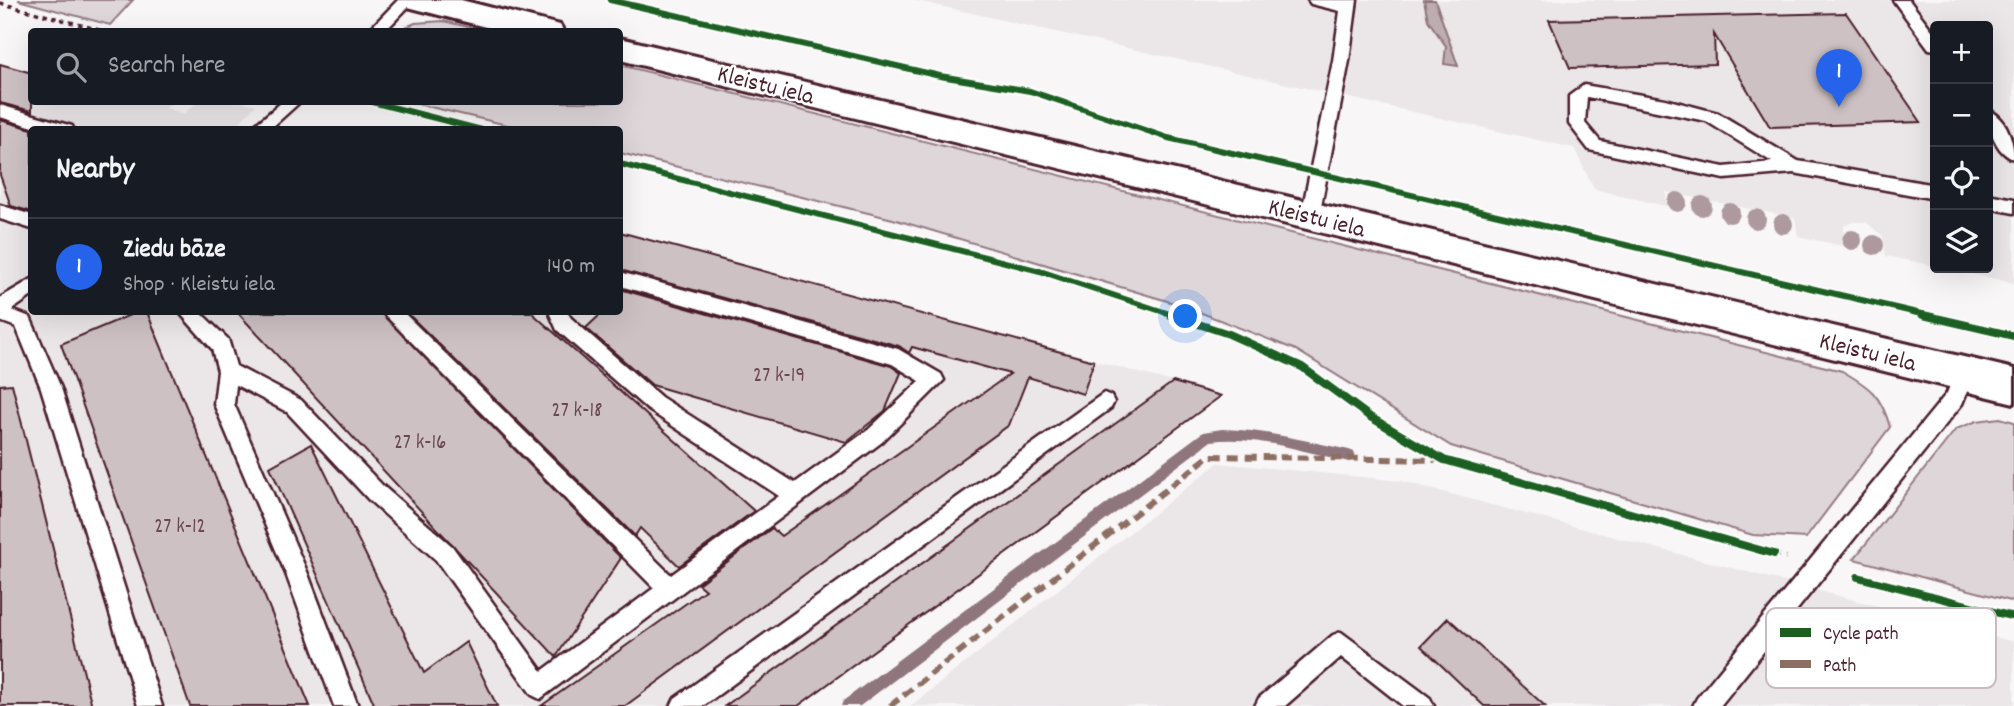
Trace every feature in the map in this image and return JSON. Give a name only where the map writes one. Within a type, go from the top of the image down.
[{"type":"main road","points":[[419,0],[533,28]]},
{"type":"main road","name":"Kleistu iela","points":[[623,50],[2014,386]]},
{"type":"lane","points":[[378,28],[407,0]]},
{"type":"lane","points":[[1310,216],[1341,61],[1348,4],[1316,0]]},
{"type":"lane","points":[[1901,0],[1930,38]]},
{"type":"lane","points":[[1794,167],[1768,154],[1735,128],[1710,117],[1584,90],[1577,96],[1577,124],[1595,146],[1724,173],[1794,167],[1930,191]]},
{"type":"lane","points":[[262,126],[288,105]]},
{"type":"lane","points":[[0,111],[52,126]]},
{"type":"lane","points":[[1993,123],[2014,153]]},
{"type":"lane","points":[[1993,202],[2014,206]]},
{"type":"lane","points":[[0,212],[28,221]]},
{"type":"lane","points":[[228,371],[294,406],[376,493],[444,553],[540,687],[876,436],[934,380],[898,357],[623,280]]},
{"type":"lane","points":[[28,289],[0,311],[23,322],[51,388],[150,706]]},
{"type":"lane","points":[[191,315],[221,345],[228,371],[224,404],[297,574],[346,706]]},
{"type":"lane","points":[[394,315],[671,590]]},
{"type":"lane","points":[[560,315],[564,324],[654,402],[797,495]]},
{"type":"lane","points":[[1785,608],[1955,398],[1964,374]]},
{"type":"lane","points":[[683,706],[1104,402]]},
{"type":"lane","points":[[1705,706],[1766,631]]},
{"type":"lane","points":[[1267,706],[1341,643],[1422,706]]},
{"type":"path","points":[[0,3],[92,28]]},
{"type":"path","points":[[1761,550],[1774,554]]},
{"type":"shaded area","points":[[18,0],[133,0],[110,25]]},
{"type":"shaded area","points":[[913,0],[2014,0],[2014,283],[1967,273],[1993,273],[1993,21],[1930,21],[1930,265],[1886,256],[1883,236],[1866,222],[1853,222],[1844,226],[1843,246],[1798,236],[1795,218],[1666,192],[1666,206],[1594,189],[1574,148]]},
{"type":"shaded area","points":[[1424,0],[1435,0],[1458,66],[1444,64],[1446,46],[1428,20]]},
{"type":"shaded area","points":[[443,21],[473,28],[404,28],[415,23]]},
{"type":"shaded area","points":[[0,64],[28,72],[28,105],[170,105],[166,108],[184,114],[194,105],[256,105],[237,125],[240,126],[28,126],[28,315],[623,315],[623,233],[1173,382],[798,706],[0,706]]},
{"type":"shaded area","points":[[623,66],[1842,371],[1873,393],[1883,407],[1890,427],[1806,538],[1753,535],[1451,446],[1296,350],[1184,306],[893,219],[623,154],[623,126],[511,126],[422,105],[623,105]]},
{"type":"shaded area","points":[[2000,418],[2014,422],[2014,602],[1854,559],[1956,429],[1977,421]]},
{"type":"shaded area","points":[[1218,463],[1401,481],[1885,608],[1766,608],[1766,688],[1996,688],[1996,637],[2014,642],[2014,706],[911,706]]},
{"type":"building","points":[[1846,13],[1921,122],[1770,127],[1714,34],[1715,64],[1570,68],[1549,20]]},
{"type":"building","points":[[0,64],[28,72],[28,105],[32,105],[32,111],[0,103]]},
{"type":"building","points":[[0,120],[28,128],[28,211],[11,206],[0,175]]},
{"type":"building","points":[[623,233],[1094,361],[1083,394],[1028,377],[1009,425],[625,706],[541,706],[705,590],[698,584],[772,528],[781,536],[1010,374],[912,347],[909,353],[899,346],[623,271]]},
{"type":"building","points":[[623,290],[891,366],[901,373],[885,411],[846,442],[652,385],[586,328],[600,315],[623,315]]},
{"type":"building","points":[[130,315],[148,315],[310,706],[190,706],[61,344]]},
{"type":"building","points":[[240,315],[383,315],[621,558],[556,657]]},
{"type":"building","points":[[409,315],[534,315],[754,511],[679,566],[640,528],[635,536]]},
{"type":"building","points":[[1173,382],[1221,396],[798,706],[725,706]]},
{"type":"building","points":[[12,384],[92,706],[0,706],[0,385]]},
{"type":"building","points":[[311,444],[424,673],[466,642],[497,706],[375,706],[270,467]]},
{"type":"building","points":[[1448,618],[1545,706],[1484,706],[1421,646]]},
{"type":"waterway","points":[[848,706],[1208,436],[1222,434],[1257,437],[1349,456]]},
{"type":"marked path","points":[[890,706],[1209,456],[1437,460]]},
{"type":"cycle path","points":[[610,0],[940,76],[1030,91],[1168,138],[2014,336]]},
{"type":"cycle path","points":[[384,105],[466,126]]},
{"type":"cycle path","points":[[623,165],[1040,271],[1229,334],[1302,367],[1370,417],[1444,460],[1774,554]]},
{"type":"cycle path","points":[[1858,577],[1979,608]]},
{"type":"cycle path","points":[[1996,612],[2014,617]]},
{"type":"place","name":"Ziedu bāze","points":[[1839,107]]}]
